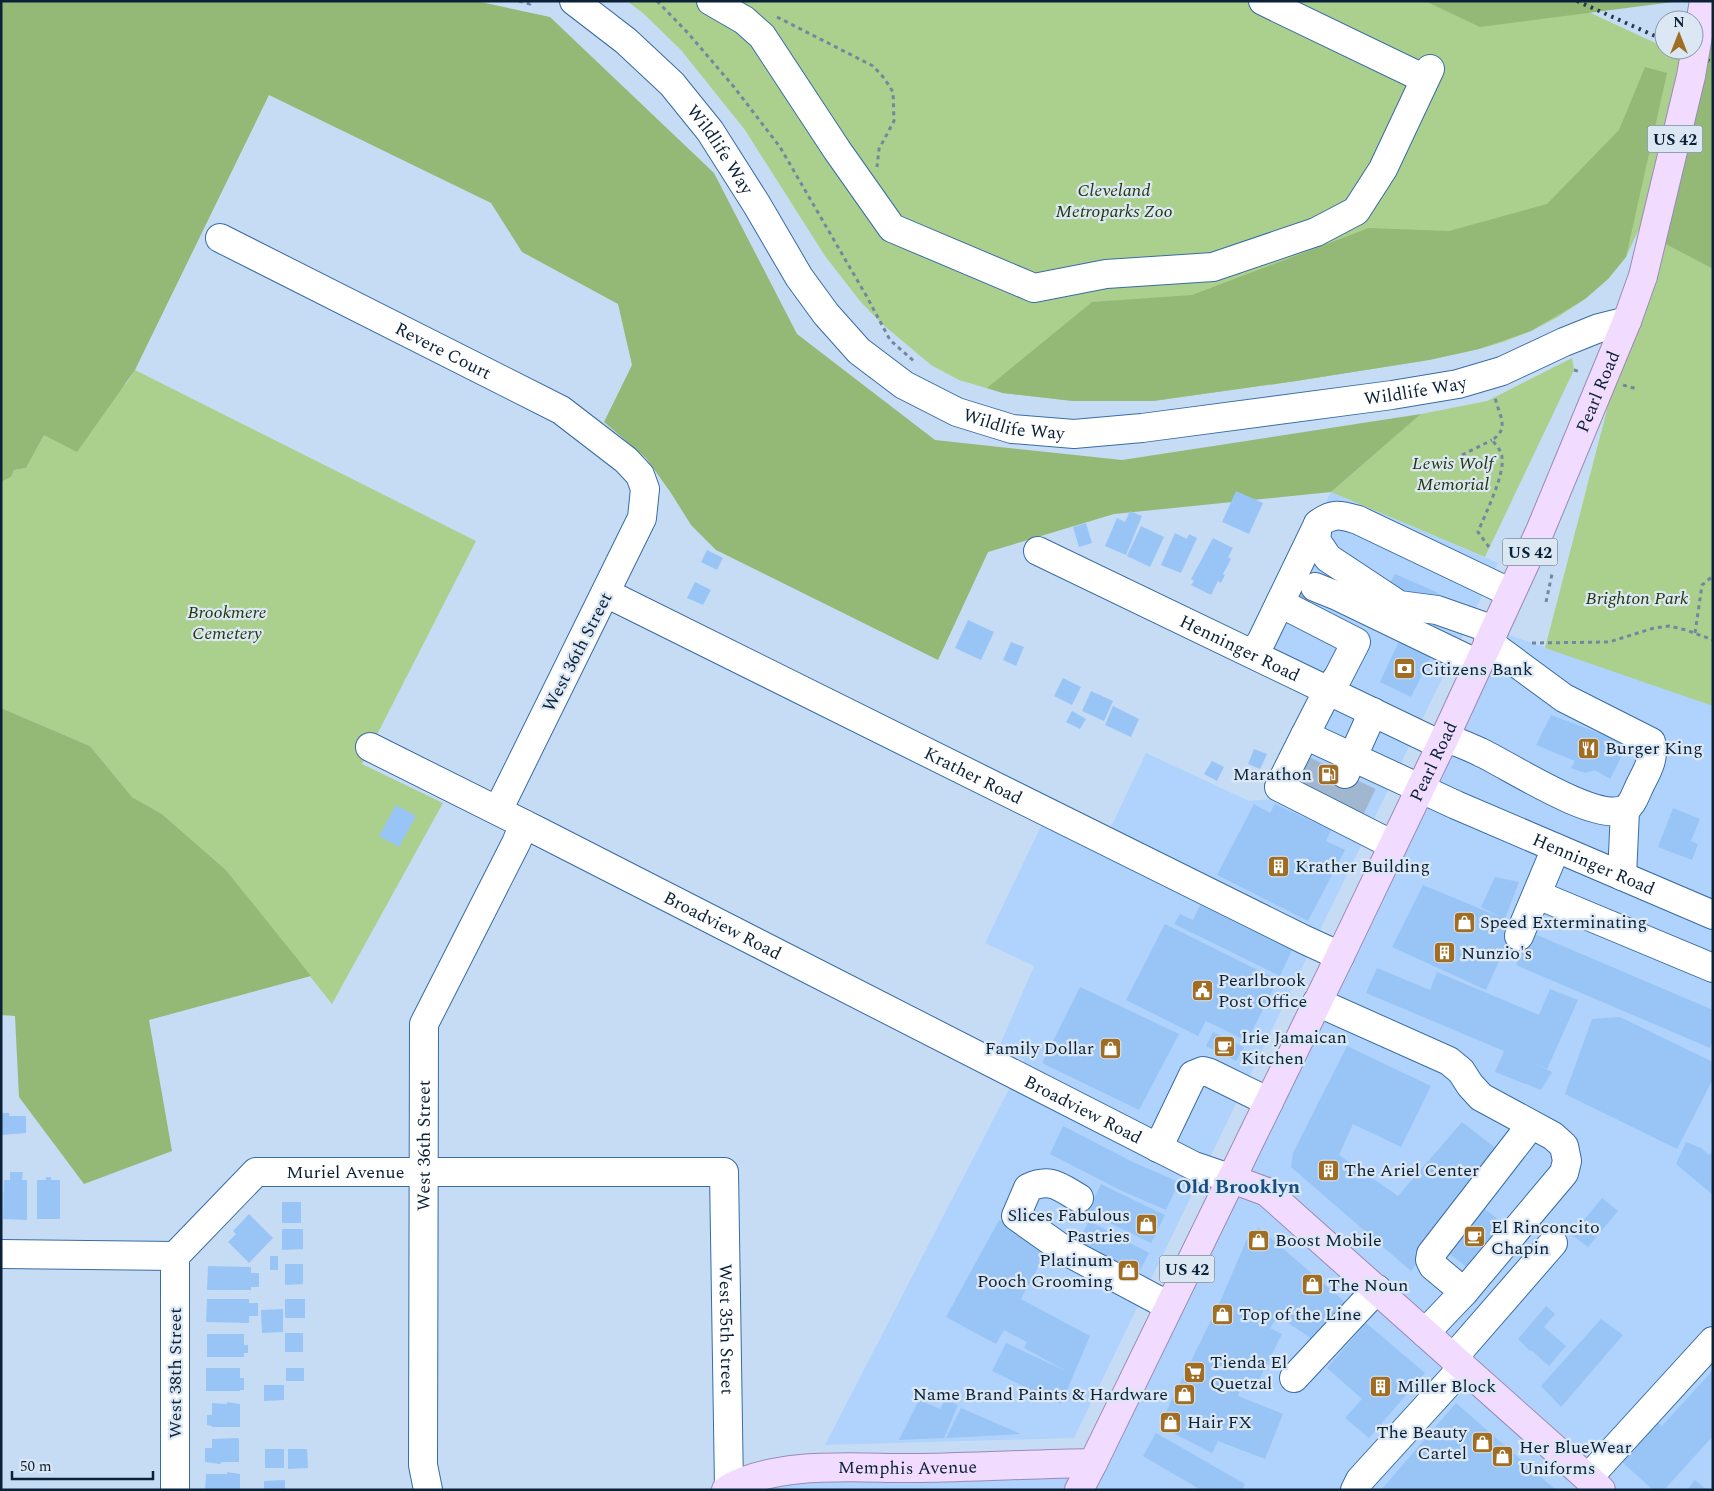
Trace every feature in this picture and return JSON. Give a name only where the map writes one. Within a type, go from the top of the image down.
[{"type":"main road","name":"Pearl Road","points":[[1079,1490],[1340,956],[1443,741],[1540,531],[1627,321],[1643,276],[1690,76],[1704,1]]},
{"type":"main road","name":"Broadview Road","points":[[1232,1179],[1267,1192],[1594,1484]]},
{"type":"main road","name":"Memphis Avenue","points":[[727,1489],[764,1473],[811,1468],[920,1468],[1093,1463]]},
{"type":"street","name":"Wildlife Way","points":[[574,1],[626,41],[672,84],[710,131],[757,204],[799,277],[826,314],[859,351],[904,385],[956,412],[1012,429],[1074,434],[1142,428],[1392,395],[1458,384],[1502,371],[1599,328],[1627,321]]},
{"type":"street","points":[[711,1],[744,20],[762,36],[836,150],[892,228],[1034,288],[1106,274],[1213,267],[1316,232],[1356,211],[1384,169],[1428,74],[1263,1]]},
{"type":"street","name":"Revere Court","points":[[220,238],[561,410],[626,460],[640,475],[645,489]]},
{"type":"street","name":"West 36th Street","points":[[495,810],[504,798],[642,518],[645,489]]},
{"type":"street","points":[[1253,654],[1262,640],[1303,591],[1318,524],[1327,517],[1341,515],[1358,520],[1511,593]]},
{"type":"street","points":[[1318,524],[1316,540],[1328,558],[1399,605],[1437,610],[1564,698],[1651,742],[1653,752],[1651,762],[1632,802],[1625,810],[1622,876]]},
{"type":"street","name":"Henninger Road","points":[[1038,551],[1373,712],[1443,741],[1480,752],[1576,802],[1610,812],[1625,810]]},
{"type":"street","points":[[1303,591],[1371,613],[1436,644],[1487,645]]},
{"type":"street","points":[[1303,591],[1356,642]]},
{"type":"street","name":"Krather Road","points":[[606,593],[1304,940],[1340,956]]},
{"type":"street","points":[[1371,613],[1338,676],[1328,690],[1318,748],[1279,787],[1306,794],[1339,810],[1393,845]]},
{"type":"street","points":[[1358,770],[1373,712]]},
{"type":"street","name":"Broadview Road","points":[[370,747],[1158,1148],[1194,1166],[1232,1179]]},
{"type":"street","name":"Henninger Road","points":[[1318,748],[1358,770],[1420,788],[1622,876],[1711,910]]},
{"type":"street","name":"West 36th Street","points":[[428,1490],[423,1465],[424,1024],[524,824]]},
{"type":"street","points":[[1519,936],[1556,848]]},
{"type":"street","points":[[1550,900],[1713,968]]},
{"type":"street","points":[[1317,1002],[1449,1061],[1460,1071],[1481,1097],[1552,1136],[1564,1146],[1567,1161],[1564,1173],[1464,1292],[1425,1332]]},
{"type":"street","points":[[1158,1148],[1193,1075],[1203,1071],[1210,1073],[1269,1102]]},
{"type":"street","points":[[1464,1292],[1433,1266],[1430,1260],[1431,1254],[1531,1125]]},
{"type":"street","name":"Muriel Avenue","points":[[175,1256],[256,1172],[724,1172]]},
{"type":"street","name":"West 35th Street","points":[[724,1172],[727,1489]]},
{"type":"street","points":[[1079,1198],[1059,1186],[1047,1182],[1038,1183],[1028,1188],[1016,1216],[1064,1250],[1169,1306]]},
{"type":"street","points":[[1358,1485],[1553,1243]]},
{"type":"street","points":[[1,1254],[175,1256]]},
{"type":"street","name":"West 38th Street","points":[[175,1256],[175,1490]]},
{"type":"street","points":[[1294,1378],[1377,1289]]},
{"type":"street","points":[[1594,1484],[1713,1341]]},
{"type":"path","points":[[519,1],[524,4],[530,4],[531,1]]},
{"type":"path","points":[[770,14],[873,66],[884,78],[893,92],[894,121],[879,149],[876,172]]},
{"type":"path","points":[[1462,455],[1500,434],[1503,422],[1497,405]]},
{"type":"path","points":[[1490,547],[1478,532],[1497,485],[1502,467],[1502,457],[1492,440]]},
{"type":"path","points":[[1546,602],[1552,574]]},
{"type":"path","points":[[1695,633],[1702,584],[1713,576]]},
{"type":"path","points":[[1532,643],[1609,642],[1654,628],[1669,626],[1713,640]]},
{"type":"shaded area","points":[[1331,492],[1498,563],[1074,1438],[825,1445],[1024,1060],[999,1047],[1034,966],[985,943],[1043,822],[1100,850],[1146,753],[1249,801],[1270,799],[1319,670],[1253,639]]},
{"type":"shaded area","points":[[1494,630],[1713,705],[1713,1490],[726,1490],[764,1473],[1093,1463]]},
{"type":"green space","points":[[1,1],[476,1],[550,17],[714,173],[797,334],[935,440],[1122,460],[1421,414],[1331,492],[1114,514],[988,552],[938,660],[716,550],[691,525],[646,458],[604,422],[632,365],[618,304],[522,252],[491,203],[269,95],[135,370],[77,452],[44,435],[26,468],[14,470],[11,477],[1,482]]},
{"type":"green space","name":"Cleveland Metroparks Zoo","points":[[627,1],[1565,1],[1654,42],[1654,60],[1684,60],[1647,212],[1626,257],[1608,279],[1585,299],[1558,317],[1531,331],[1503,342],[1429,360],[1153,401],[1073,401],[1003,393],[959,380],[931,365],[881,323],[860,301],[825,256],[745,130],[681,50],[644,14]]},
{"type":"green space","points":[[1425,1],[1681,1],[1480,27]]},
{"type":"green space","points":[[1713,1],[1713,269],[1652,237],[1698,60],[1704,60],[1704,36]]},
{"type":"green space","points":[[1645,67],[1667,73],[1626,257],[1608,279],[1585,299],[1531,331],[1479,349],[1429,360],[1153,401],[1073,401],[1003,393],[987,388],[1092,302],[1192,295],[1369,228],[1449,231],[1547,204],[1619,130]]},
{"type":"green space","name":"Brighton Park","points":[[1652,237],[1713,269],[1713,706],[1545,648]]},
{"type":"green space","name":"Lewis Wolf Memorial","points":[[1572,358],[1574,370],[1485,557],[1331,492],[1421,414],[1487,401]]},
{"type":"green space","name":"Brookmere Cemetery","points":[[135,370],[476,541],[362,764],[443,803],[332,1004],[226,870],[162,814],[132,797],[90,746],[1,708],[1,482],[11,477],[14,470],[26,468],[44,435],[126,384]]},
{"type":"green space","points":[[1,708],[90,746],[132,797],[162,814],[226,870],[311,976],[149,1020],[172,1151],[84,1184],[19,1097],[15,1016],[1,1015]]},
{"type":"building","points":[[1236,491],[1263,503],[1249,534],[1222,522]]},
{"type":"building","points":[[1130,511],[1142,516],[1126,555],[1105,546],[1117,518],[1125,522]]},
{"type":"building","points":[[1086,523],[1092,543],[1079,547],[1073,527]]},
{"type":"building","points":[[1141,526],[1164,537],[1150,567],[1127,556]]},
{"type":"building","points":[[1175,533],[1187,539],[1189,534],[1197,538],[1181,573],[1161,565]]},
{"type":"building","points":[[1213,538],[1233,548],[1228,557],[1231,559],[1223,574],[1225,575],[1221,583],[1218,581],[1211,595],[1191,585],[1194,581],[1191,579]]},
{"type":"building","points":[[707,550],[723,558],[717,570],[701,562]]},
{"type":"building","points":[[1395,574],[1441,595],[1432,607],[1388,586]]},
{"type":"building","points":[[695,582],[711,590],[703,605],[687,598]]},
{"type":"building","points":[[968,620],[994,632],[981,660],[955,648]]},
{"type":"building","name":"Citizens Bank","points":[[1399,641],[1431,657],[1411,697],[1380,682]]},
{"type":"building","points":[[1011,642],[1024,647],[1016,666],[1003,660]]},
{"type":"building","points":[[1063,678],[1081,687],[1072,705],[1054,696]]},
{"type":"building","points":[[1091,691],[1113,701],[1104,721],[1082,711]]},
{"type":"building","points":[[1113,706],[1139,719],[1131,737],[1105,725]]},
{"type":"building","points":[[1072,711],[1086,719],[1080,729],[1066,722]]},
{"type":"building","points":[[1551,715],[1628,744],[1610,779],[1595,770],[1585,773],[1571,768],[1575,761],[1536,745]]},
{"type":"building","points":[[1254,749],[1267,754],[1260,769],[1248,764]]},
{"type":"building","points":[[1212,761],[1224,767],[1217,781],[1204,774]]},
{"type":"building","name":"Krather Building","points":[[1254,804],[1270,813],[1275,804],[1331,830],[1326,841],[1345,850],[1308,921],[1217,875]]},
{"type":"building","points":[[396,805],[416,816],[399,847],[379,836]]},
{"type":"building","points":[[1673,808],[1700,819],[1691,841],[1698,844],[1692,860],[1658,847]]},
{"type":"building","points":[[1495,877],[1519,882],[1505,919],[1518,925],[1486,990],[1392,947],[1423,885],[1500,917],[1481,907]]},
{"type":"building","points":[[1200,905],[1292,950],[1280,976],[1174,924],[1180,914],[1193,920]]},
{"type":"building","name":"Pearlbrook Post Office","points":[[1165,924],[1278,980],[1247,1041],[1206,1021],[1198,1036],[1126,1000]]},
{"type":"building","points":[[1530,932],[1713,1010],[1713,1042],[1710,1048],[1516,965]]},
{"type":"building","points":[[1377,968],[1430,990],[1437,972],[1539,1015],[1550,989],[1578,1000],[1547,1069],[1531,1062],[1552,1072],[1541,1090],[1495,1072],[1504,1051],[1366,993]]},
{"type":"building","name":"Family Dollar","points":[[1080,987],[1179,1034],[1139,1110],[1042,1063]]},
{"type":"building","points":[[1620,1017],[1713,1062],[1713,1079],[1677,1149],[1565,1094],[1592,1019]]},
{"type":"building","name":"Irie Jamaican Kitchen","points":[[1213,1032],[1244,1047],[1236,1061],[1206,1046]]},
{"type":"building","points":[[1347,1046],[1431,1086],[1401,1147],[1353,1124],[1339,1155],[1398,1196],[1462,1122],[1502,1153],[1411,1271],[1291,1167],[1293,1153]]},
{"type":"building","points":[[1,1113],[9,1113],[9,1116],[26,1116],[26,1133],[1,1135]]},
{"type":"building","points":[[1063,1126],[1135,1163],[1179,1182],[1166,1210],[1122,1191],[1050,1154]]},
{"type":"building","points":[[1686,1142],[1701,1148],[1709,1155],[1713,1151],[1713,1195],[1676,1164]]},
{"type":"building","points":[[10,1172],[23,1172],[22,1180],[27,1180],[27,1220],[3,1219],[4,1180],[10,1180]]},
{"type":"building","points":[[46,1177],[51,1177],[51,1180],[60,1180],[60,1219],[37,1219],[37,1180],[46,1180]]},
{"type":"building","points":[[1101,1184],[1165,1215],[1151,1243],[1087,1212]]},
{"type":"building","points":[[1602,1198],[1618,1211],[1588,1247],[1572,1235]]},
{"type":"building","points":[[282,1202],[301,1202],[301,1223],[282,1223]]},
{"type":"building","name":"El Rinconcito Chapin","points":[[1482,1207],[1503,1223],[1468,1268],[1447,1252]]},
{"type":"building","points":[[249,1214],[273,1238],[249,1263],[228,1242],[236,1234],[233,1231]]},
{"type":"building","points":[[999,1220],[1049,1247],[1021,1299],[1090,1336],[1061,1404],[992,1371],[1006,1343],[1068,1372],[1024,1348],[1027,1342],[1004,1330],[996,1344],[946,1317]]},
{"type":"building","points":[[1089,1221],[1149,1253],[1134,1282],[1074,1250]]},
{"type":"building","points":[[1259,1228],[1345,1302],[1312,1339],[1278,1316],[1270,1328],[1282,1334],[1255,1388],[1243,1380],[1238,1396],[1283,1414],[1265,1459],[1218,1441],[1212,1453],[1159,1426],[1220,1302],[1246,1241],[1252,1232]]},
{"type":"building","points":[[282,1229],[303,1229],[303,1249],[282,1250]]},
{"type":"building","points":[[270,1256],[278,1256],[278,1270],[270,1270]]},
{"type":"building","points":[[285,1264],[303,1264],[303,1284],[285,1285]]},
{"type":"building","points":[[208,1266],[251,1267],[251,1273],[259,1273],[259,1287],[251,1287],[251,1290],[207,1290]]},
{"type":"building","points":[[207,1299],[249,1299],[249,1303],[258,1303],[258,1316],[249,1316],[249,1323],[206,1322]]},
{"type":"building","points":[[285,1299],[305,1299],[305,1318],[285,1318]]},
{"type":"building","points":[[1546,1306],[1555,1314],[1544,1327],[1566,1346],[1549,1366],[1518,1339]]},
{"type":"building","points":[[283,1309],[283,1332],[262,1333],[261,1310]]},
{"type":"building","points":[[1601,1319],[1623,1335],[1561,1407],[1541,1386]]},
{"type":"building","name":"Miller Block","points":[[1366,1323],[1425,1373],[1369,1438],[1345,1418],[1362,1399],[1327,1368]]},
{"type":"building","points":[[285,1333],[303,1333],[303,1352],[285,1352]]},
{"type":"building","points":[[207,1334],[244,1334],[244,1345],[248,1345],[248,1353],[244,1353],[244,1357],[207,1357]]},
{"type":"building","points":[[206,1368],[240,1368],[240,1378],[244,1378],[244,1390],[206,1391]]},
{"type":"building","points":[[286,1368],[304,1368],[304,1381],[286,1381]]},
{"type":"building","points":[[1713,1370],[1713,1436],[1664,1490],[1653,1490],[1621,1461],[1656,1421],[1662,1426]]},
{"type":"building","points":[[264,1385],[284,1385],[284,1400],[264,1401]]},
{"type":"building","points":[[919,1400],[940,1409],[945,1400],[958,1405],[944,1438],[899,1440]]},
{"type":"building","points":[[227,1402],[240,1404],[240,1427],[212,1427],[207,1425],[207,1415],[212,1415],[212,1403],[227,1404]]},
{"type":"building","points":[[1456,1403],[1556,1490],[1381,1490]]},
{"type":"building","points":[[961,1408],[1021,1434],[946,1438]]},
{"type":"building","points":[[1156,1433],[1245,1484],[1242,1490],[1201,1490],[1143,1456]]},
{"type":"building","points":[[212,1439],[239,1439],[239,1462],[222,1462],[220,1464],[205,1462],[205,1448],[212,1448]]},
{"type":"building","points":[[265,1449],[284,1449],[284,1468],[265,1468]]},
{"type":"building","points":[[288,1449],[307,1449],[308,1468],[288,1469]]},
{"type":"building","points":[[227,1472],[240,1474],[240,1490],[205,1490],[206,1474],[227,1474]]},
{"type":"building","points":[[285,1480],[285,1490],[264,1490],[264,1481]]},
{"type":"building","points":[[1695,1480],[1707,1490],[1687,1490]]},
{"type":"tunnel","points":[[1300,594],[1309,599]]},
{"type":"tunnel","points":[[1309,788],[1321,762]]},
{"type":"tunnel","points":[[1333,800],[1345,774]]},
{"type":"tunnel","points":[[1351,808],[1363,783]]},
{"type":"railway","points":[[1577,1],[1654,36]]},
{"type":"railway","points":[[1704,58],[1713,63]]},
{"type":"place","name":"Citizens Bank","points":[[1405,669]]},
{"type":"place","name":"Burger King","points":[[1589,748]]},
{"type":"place","name":"Marathon","points":[[1328,774]]},
{"type":"place","name":"Krather Building","points":[[1279,866]]},
{"type":"place","name":"Speed Exterminating","points":[[1464,922]]},
{"type":"place","name":"Nunzio's","points":[[1445,953]]},
{"type":"place","name":"Pearlbrook Post Office","points":[[1202,990]]},
{"type":"place","name":"Irie Jamaican Kitchen","points":[[1225,1047]]},
{"type":"place","name":"Family Dollar","points":[[1110,1048]]},
{"type":"place","name":"The Ariel Center","points":[[1328,1170]]},
{"type":"place","name":"Slices Fabulous Pastries","points":[[1146,1225]]},
{"type":"place","name":"El Rinconcito Chapin","points":[[1475,1237]]},
{"type":"place","name":"Boost Mobile","points":[[1259,1240]]},
{"type":"place","name":"Platinum Pooch Grooming","points":[[1129,1270]]},
{"type":"place","name":"The Noun","points":[[1312,1285]]},
{"type":"place","name":"Top of the Line","points":[[1223,1314]]},
{"type":"place","name":"Tienda El Quetzal","points":[[1194,1372]]},
{"type":"place","name":"Miller Block","points":[[1381,1386]]},
{"type":"place","name":"Name Brand Paints & Hardware","points":[[1184,1394]]},
{"type":"place","name":"Hair FX","points":[[1171,1422]]},
{"type":"place","name":"The Beauty Cartel","points":[[1483,1442]]},
{"type":"place","name":"Her BlueWear Uniforms","points":[[1503,1457]]},
{"type":"district","name":"Old Brooklyn","points":[[1238,1186]]}]
